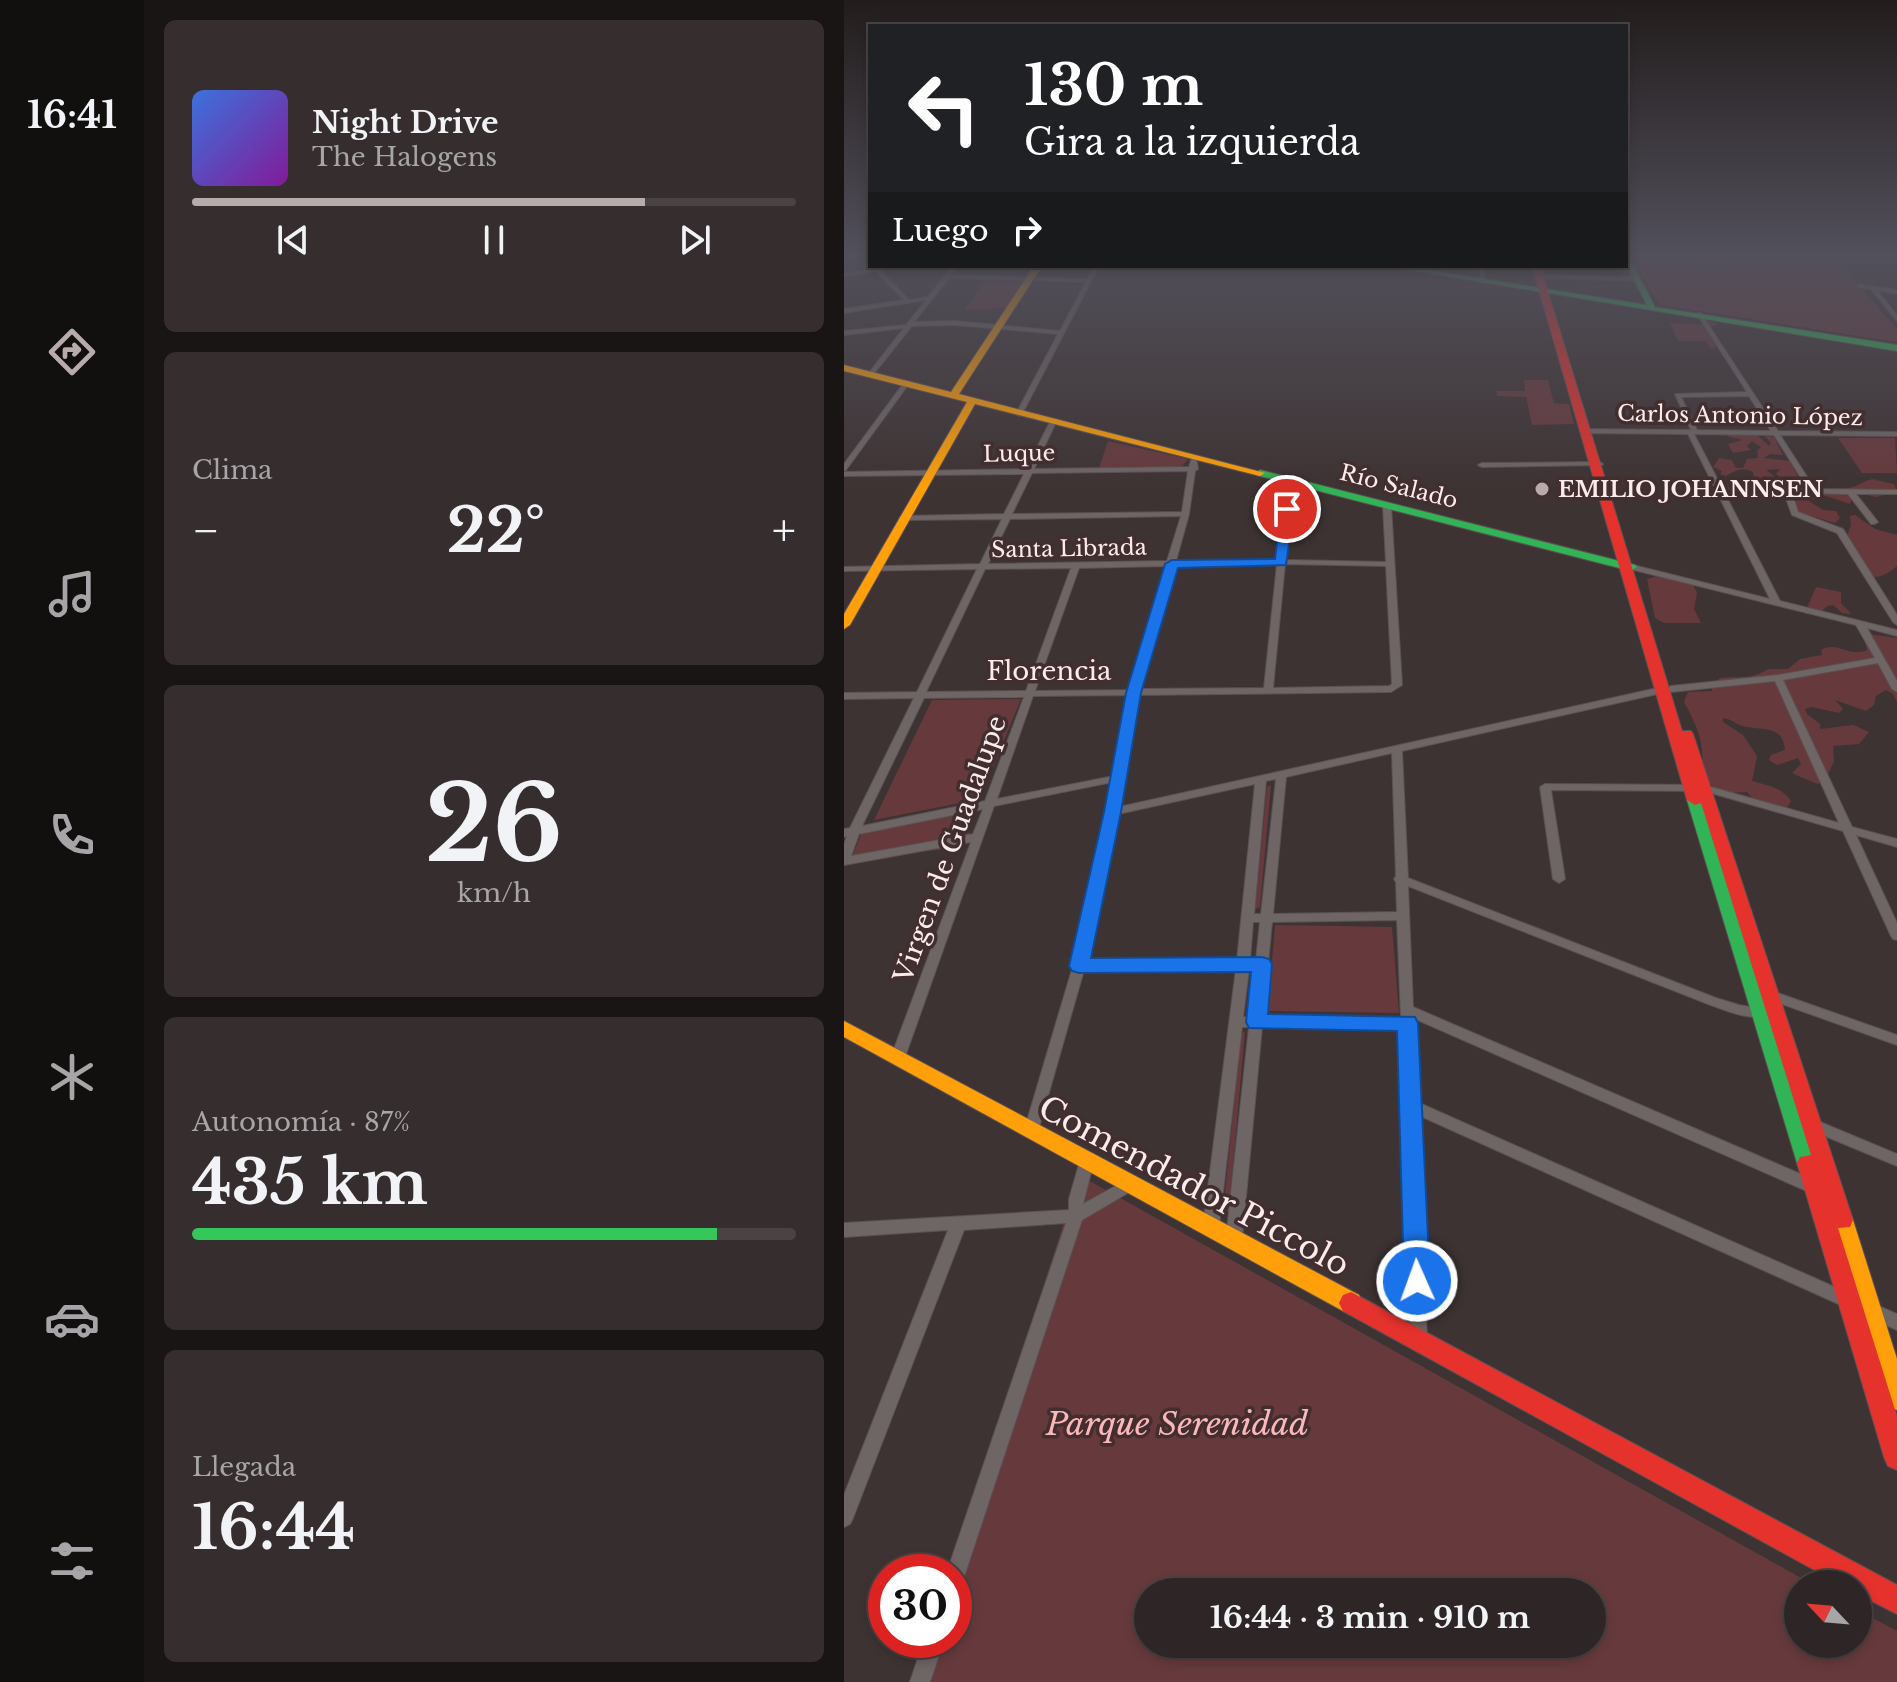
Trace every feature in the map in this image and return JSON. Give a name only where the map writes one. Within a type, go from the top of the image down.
[{"type":"main road","points":[[953,397],[995,332]]},
{"type":"main road","points":[[1557,332],[1666,690],[1769,995],[1767,1013],[1813,1125],[1897,1398]]},
{"type":"main road","points":[[1811,332],[1897,346]]},
{"type":"main road","name":"Río Salado","points":[[844,368],[1053,422],[1194,463],[1290,482],[1628,566]]},
{"type":"main road","points":[[844,625],[971,402]]},
{"type":"main road","points":[[1698,788],[1767,1013],[1814,1187],[1897,1457]]},
{"type":"main road","name":"Comendador Piccolo","points":[[844,1028],[1897,1600]]},
{"type":"street","points":[[870,375],[904,332]]},
{"type":"street","points":[[1019,414],[1062,333],[1057,332]]},
{"type":"street","points":[[1712,332],[1812,490]]},
{"type":"street","points":[[844,472],[905,385]]},
{"type":"street","points":[[1750,394],[1677,395],[1777,604]]},
{"type":"street","points":[[977,837],[844,860],[849,832],[1053,422]]},
{"type":"street","name":"Carlos Antonio López","points":[[1587,431],[1897,434]]},
{"type":"street","points":[[1031,1131],[1079,966],[1113,812],[1134,693],[1172,564],[1194,463]]},
{"type":"street","name":"Luque","points":[[844,472],[1027,471],[1194,463]]},
{"type":"street","points":[[1482,465],[1597,464]]},
{"type":"street","points":[[1268,690],[1290,482]]},
{"type":"street","points":[[1722,490],[1896,494]]},
{"type":"street","points":[[1787,490],[1795,513],[1840,531],[1897,622]]},
{"type":"street","points":[[1850,491],[1874,522]]},
{"type":"street","points":[[1387,506],[1390,564]]},
{"type":"street","points":[[903,518],[1185,514]]},
{"type":"street","name":"Santa Librada","points":[[844,569],[1281,562],[1390,564]]},
{"type":"street","name":"Florencia","points":[[844,696],[1382,690],[1397,685],[1390,564]]},
{"type":"street","name":"Virgen de Guadalupe","points":[[898,1057],[1076,566]]},
{"type":"street","name":"Río Salado","points":[[1628,566],[1897,633]]},
{"type":"street","points":[[1860,624],[1897,689]]},
{"type":"street","points":[[1113,812],[1666,690],[1778,678],[1881,660]]},
{"type":"street","points":[[1778,678],[1897,936]]},
{"type":"street","points":[[1397,748],[1419,1340]]},
{"type":"street","points":[[1234,1239],[1281,777]]},
{"type":"street","points":[[849,832],[1119,778]]},
{"type":"street","points":[[1211,1227],[1243,964],[1261,780]]},
{"type":"street","points":[[1559,879],[1545,787],[1698,788],[1897,843]]},
{"type":"street","points":[[1400,879],[1712,1001],[1767,1013]]},
{"type":"street","points":[[1247,918],[1402,916]]},
{"type":"street","points":[[1079,966],[1262,964]]},
{"type":"street","points":[[1769,995],[1897,1040]]},
{"type":"street","points":[[1236,1022],[1407,1017],[1814,1187]]},
{"type":"street","points":[[1410,1105],[1849,1301]]},
{"type":"street","points":[[1813,1125],[1897,1160]]},
{"type":"street","points":[[963,1554],[1076,1216],[1076,1199],[1087,1161]]},
{"type":"street","points":[[844,1230],[1076,1216],[1128,1185]]},
{"type":"street","points":[[844,1518],[958,1225]]},
{"type":"street","points":[[1869,1309],[1897,1322]]},
{"type":"street","points":[[920,1682],[928,1658]]},
{"type":"green space","points":[[1674,332],[1709,332],[1717,344],[1715,348],[1710,348],[1706,341],[1678,341]]},
{"type":"green space","points":[[1836,332],[1897,332],[1897,342]]},
{"type":"green space","points":[[1524,380],[1548,380],[1554,403],[1569,404],[1574,424],[1532,425],[1526,397],[1497,396],[1496,391],[1525,391]]},
{"type":"green space","points":[[1728,434],[1757,435],[1769,446],[1771,443],[1764,435],[1774,437],[1783,455],[1770,454],[1764,458],[1790,461],[1799,479],[1786,481],[1776,474],[1780,469],[1766,470],[1774,476],[1771,480],[1754,478],[1753,472],[1746,469],[1726,476],[1720,474],[1722,471],[1713,467],[1719,458],[1732,460],[1736,468],[1743,468],[1747,459],[1758,458],[1757,451],[1761,447],[1752,441],[1747,446],[1751,450],[1733,453],[1728,444],[1743,440]]},
{"type":"green space","points":[[1838,438],[1895,438],[1897,473],[1862,473]]},
{"type":"green space","points":[[1108,441],[1188,459],[1180,469],[1098,471]]},
{"type":"green space","points":[[1872,479],[1894,484],[1897,492],[1876,497],[1854,492],[1850,504],[1823,495],[1809,501],[1823,510],[1836,511],[1840,518],[1835,523],[1795,511],[1794,503],[1806,494],[1851,487]]},
{"type":"green space","points":[[1855,515],[1875,529],[1897,535],[1897,566],[1889,572],[1875,577],[1861,573],[1859,562],[1846,539],[1851,525],[1850,516]]},
{"type":"green space","points":[[1657,576],[1693,585],[1697,593],[1694,609],[1701,623],[1664,623],[1655,618],[1647,579]]},
{"type":"green space","points":[[1816,587],[1841,592],[1841,603],[1851,614],[1842,613],[1833,605],[1821,612],[1811,612],[1808,606]]},
{"type":"green space","points":[[1869,634],[1897,638],[1897,702],[1893,694],[1886,690],[1876,696],[1874,705],[1866,711],[1835,700],[1843,709],[1839,713],[1812,707],[1805,709],[1820,724],[1820,729],[1853,725],[1869,732],[1859,744],[1833,746],[1834,761],[1825,781],[1817,784],[1792,773],[1801,764],[1798,758],[1777,765],[1769,760],[1771,755],[1785,750],[1784,742],[1777,733],[1723,718],[1723,722],[1743,735],[1757,756],[1752,781],[1779,790],[1791,801],[1785,811],[1769,809],[1747,792],[1719,790],[1709,783],[1701,770],[1699,734],[1684,702],[1688,692],[1712,691],[1712,686],[1720,678],[1751,676],[1768,669],[1788,669],[1800,659],[1822,655],[1821,650],[1827,647],[1861,652],[1867,650],[1865,642]]},
{"type":"green space","points":[[1021,699],[980,799],[874,820],[932,700]]},
{"type":"green space","points":[[1271,785],[1260,907],[1255,909],[1267,787]]},
{"type":"green space","points":[[976,812],[963,848],[852,857],[862,832]]},
{"type":"green space","points":[[1275,925],[1392,927],[1399,1013],[1268,1011]]},
{"type":"green space","points":[[1245,1031],[1229,1211],[1223,1213],[1241,1034]]},
{"type":"green space","name":"Parque Serenidad","points":[[1079,1175],[1787,1570],[1784,1570],[1784,1658],[1872,1658],[1872,1618],[1897,1631],[1897,1682],[918,1682],[926,1658],[972,1658],[972,1554],[959,1554]]},
{"type":"traffic: fast","points":[[1801,332],[1897,348]]},
{"type":"traffic: fast","points":[[1260,473],[1631,567]]},
{"type":"traffic: fast","points":[[1695,800],[1807,1163]]},
{"type":"traffic: slow","points":[[953,397],[995,332]]},
{"type":"traffic: slow","points":[[844,368],[1260,473]]},
{"type":"traffic: slow","points":[[844,625],[971,402]]},
{"type":"traffic: slow","points":[[844,1028],[1351,1303]]},
{"type":"traffic: slow","points":[[1842,1220],[1897,1398]]},
{"type":"traffic: jam","points":[[1556,332],[1695,800]]},
{"type":"traffic: jam","points":[[1686,734],[1842,1220]]},
{"type":"traffic: jam","points":[[1807,1163],[1897,1457]]},
{"type":"traffic: jam","points":[[1351,1303],[1897,1600]]},
{"type":"place","name":"EMILIO JOHANNSEN","points":[[1542,489]]},
{"type":"route","points":[[1287,509],[1281,562],[1172,564],[1134,693],[1113,812],[1079,966],[1262,964],[1256,1022],[1407,1023],[1417,1281]]}]
